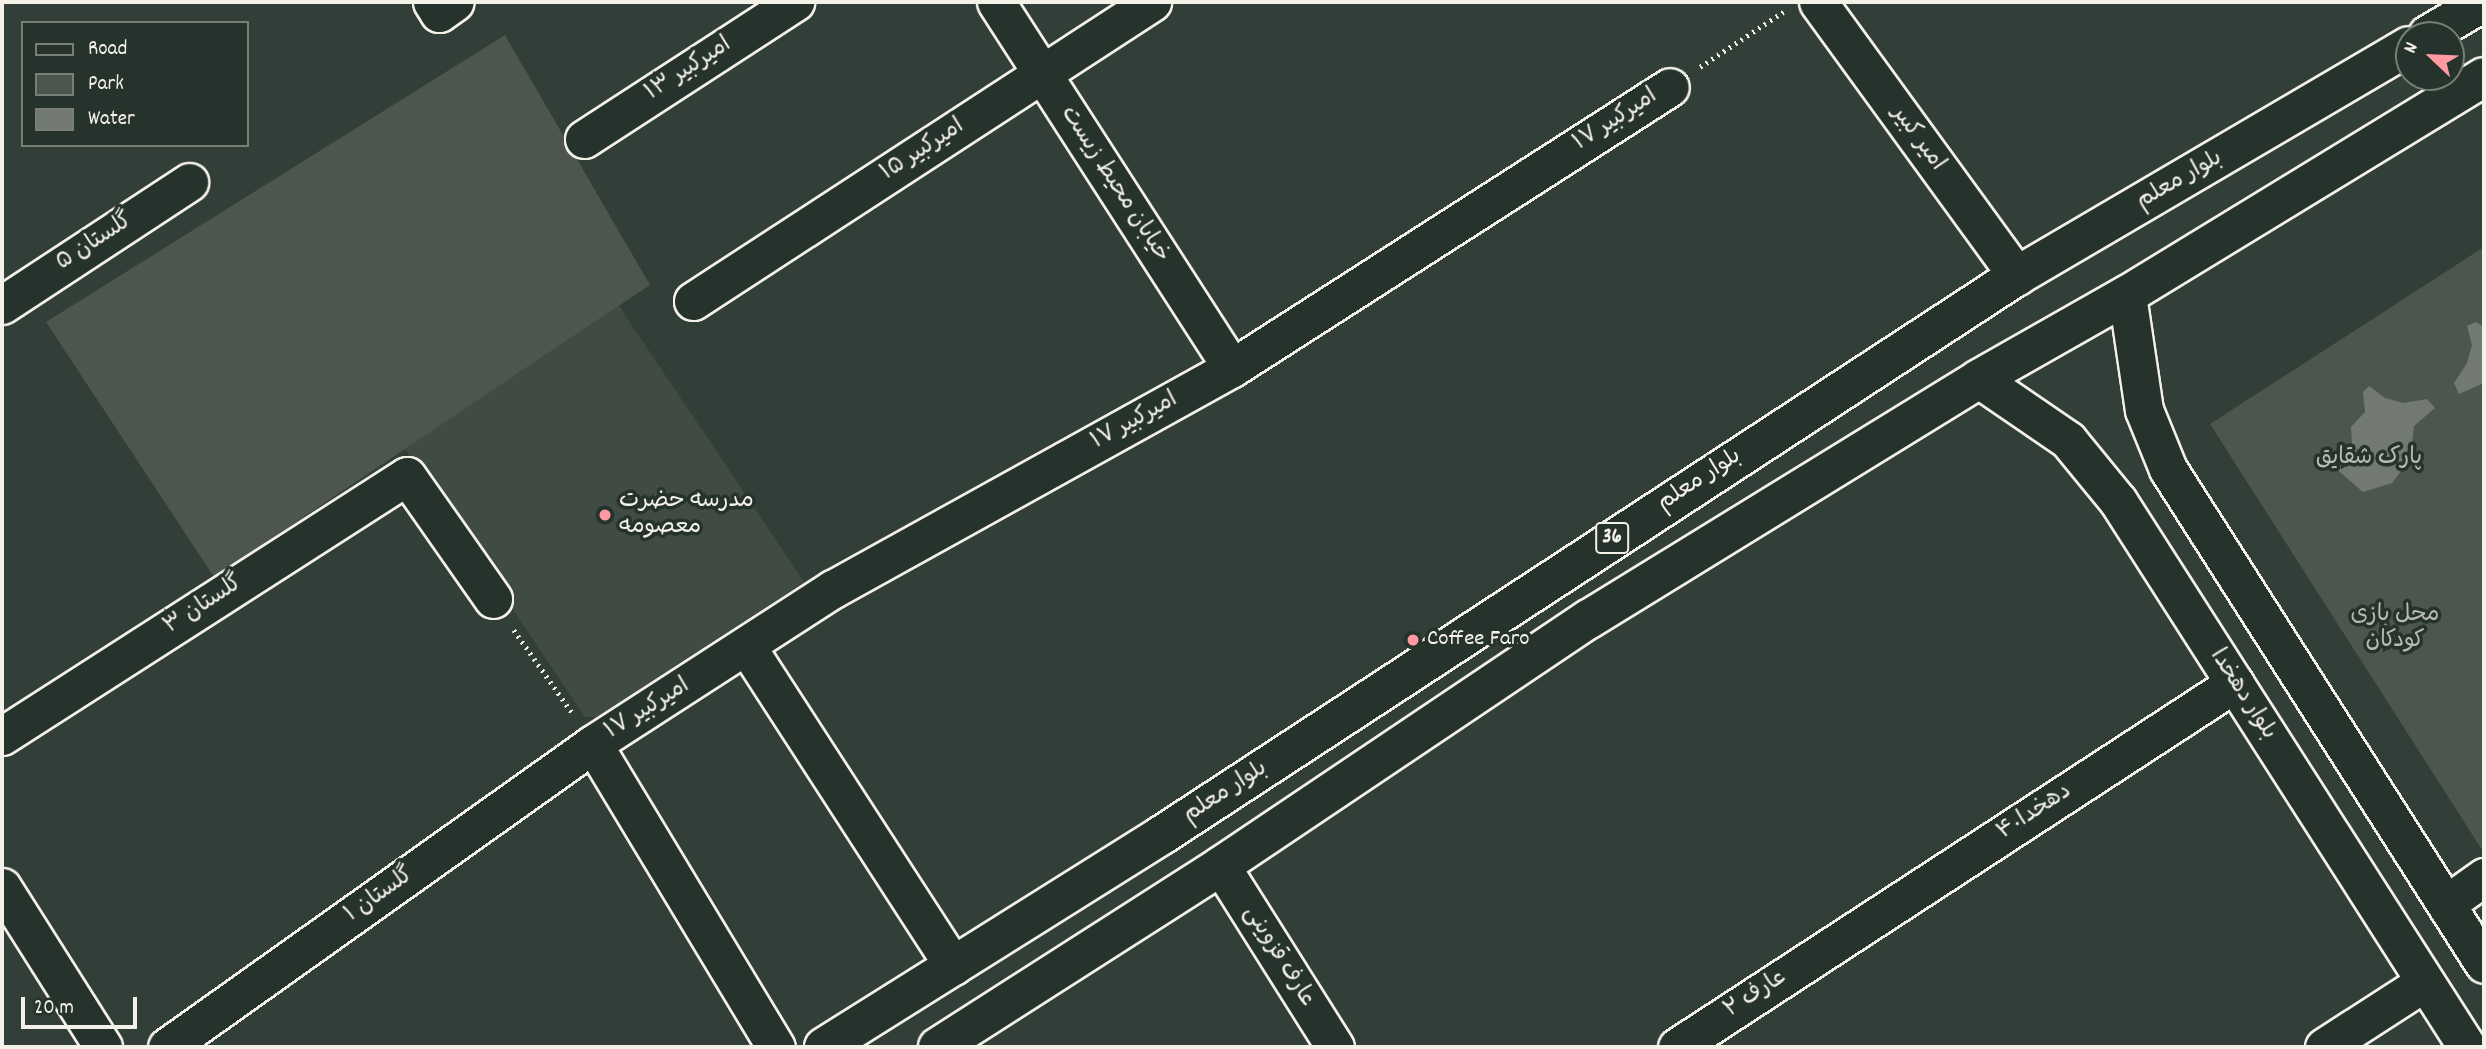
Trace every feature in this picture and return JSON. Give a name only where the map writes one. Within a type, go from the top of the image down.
[{"type":"main road","points":[[2452,21],[2484,2]]},
{"type":"main road","name":"بلوار معلم","points":[[824,1047],[1162,835],[2017,276],[2395,54]]},
{"type":"main road","name":"36","points":[[938,1047],[1221,866],[1588,619],[1979,379],[2126,295],[2484,77]]},
{"type":"street","name":"امیرکبیر ۱۳","points":[[584,139],[795,2]]},
{"type":"street","name":"خیابان محیط زیست","points":[[996,2],[1233,368]]},
{"type":"street","name":"امیرکبیر ۱۵","points":[[693,301],[1152,2]]},
{"type":"street","name":"امیر کبیر","points":[[1802,6],[2017,276]]},
{"type":"street","name":"امیرکبیر ۱۷","points":[[593,744],[833,589],[1233,368],[1670,87]]},
{"type":"street","name":"گلستان ۵","points":[[2,304],[189,182]]},
{"type":"street","points":[[2126,295],[2144,410],[2168,469],[2484,964]]},
{"type":"street","name":"بلوار دهخدا","points":[[1979,379],[2068,440],[2118,500],[2467,1047]]},
{"type":"street","name":"گلستان ۳","points":[[2,736],[407,476],[493,599]]},
{"type":"street","points":[[747,647],[953,965]]},
{"type":"street","name":"دهخدا۴۰","points":[[1836,944],[2235,683]]},
{"type":"street","points":[[593,744],[776,1047]]},
{"type":"street","name":"گلستان ۱","points":[[167,1047],[593,744]]},
{"type":"street","name":"عارف قزوینی","points":[[1221,866],[1335,1047]]},
{"type":"street","points":[[2446,904],[2484,877]]},
{"type":"street","points":[[2,887],[103,1047]]},
{"type":"street","name":"عارف ۲","points":[[1676,1047],[1836,944]]},
{"type":"street","points":[[2325,1047],[2425,982]]},
{"type":"path","points":[[1670,87],[1802,6]]},
{"type":"path","points":[[493,599],[593,744]]},
{"type":"shaded area","name":"مدرسه حضرت معصومه","points":[[619,306],[804,582],[596,717],[585,717],[405,449]]},
{"type":"green space","points":[[505,35],[650,285],[214,577],[46,322]]},
{"type":"green space","name":"پارک شقایق","points":[[2484,247],[2484,853],[2210,424]]},
{"type":"water","points":[[2476,322],[2484,327],[2484,383],[2459,394],[2454,383],[2467,363],[2472,345],[2467,326]]},
{"type":"water","points":[[2369,386],[2385,398],[2403,403],[2427,399],[2435,408],[2414,426],[2410,459],[2392,483],[2363,492],[2333,466],[2352,445],[2351,427],[2365,412],[2363,392]]},
{"type":"place","name":"مدرسه حضرت معصومه","points":[[605,515]]},
{"type":"place","name":"Coffee Faro","points":[[1413,640]]},
{"type":"park label","name":"محل بازی کودکان","points":[[2395,629]]}]
